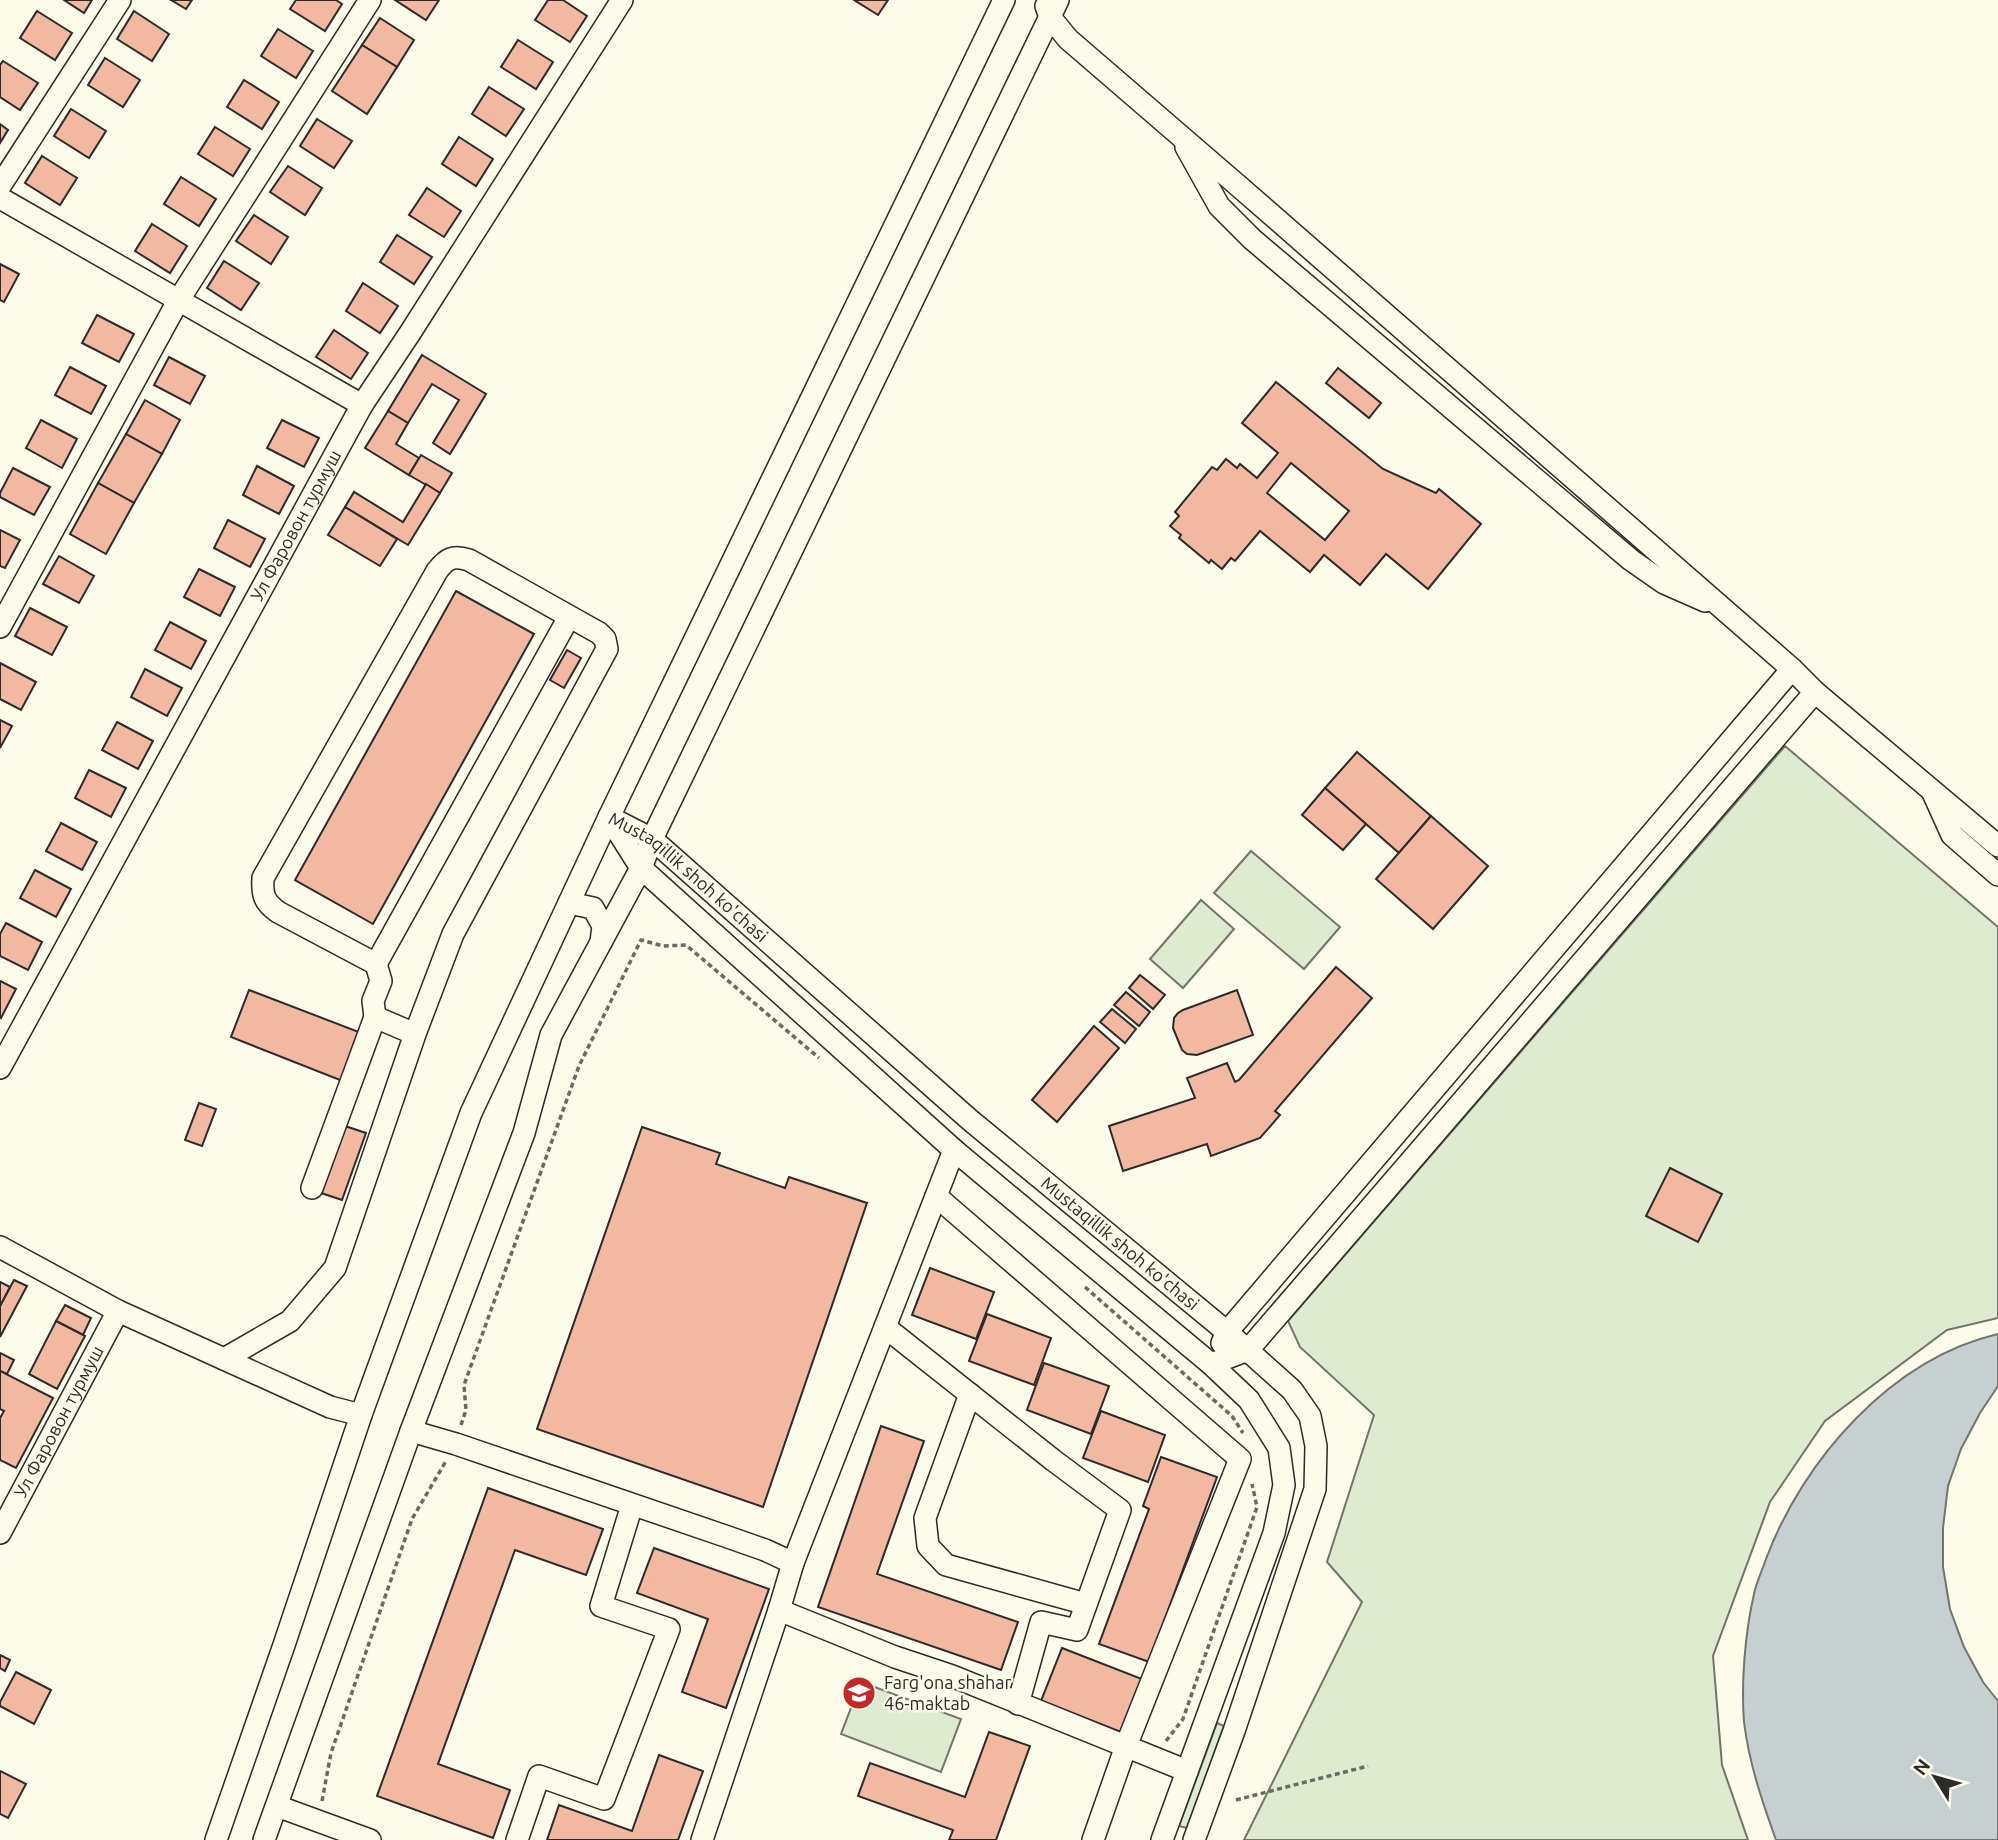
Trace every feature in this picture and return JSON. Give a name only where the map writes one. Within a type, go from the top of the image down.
[{"type":"street","points":[[0,186],[120,0]]},
{"type":"street","points":[[0,627],[178,301],[370,0]]},
{"type":"street","name":"Ул Фаровон турмуш","points":[[0,1068],[362,405],[622,0]]},
{"type":"street","points":[[216,1840],[360,1415],[471,1113],[609,817],[1004,0]]},
{"type":"street","points":[[1051,6],[1068,39],[1792,669],[1815,692],[1998,846]]},
{"type":"street","points":[[264,1840],[411,1431],[524,1133],[551,1035],[641,867],[652,839],[1051,6]]},
{"type":"street","points":[[1180,136],[1219,206],[1252,239],[1631,560],[1664,583],[1724,610]]},
{"type":"street","points":[[0,198],[362,405]]},
{"type":"street","points":[[224,1359],[290,1321],[335,1268],[415,1034],[453,934],[607,649],[605,639],[599,633],[469,560],[458,557],[445,560],[437,570],[263,878],[262,893],[267,904],[376,964],[381,981],[373,1001],[375,1017],[312,1188]]},
{"type":"street","points":[[376,964],[569,617]]},
{"type":"street","points":[[1211,1364],[1227,1332],[1792,669]]},
{"type":"street","points":[[1211,1364],[1248,1350],[1815,692]]},
{"type":"street","points":[[1931,788],[1952,835],[1998,875]]},
{"type":"street","name":"Mustaqillik shoh ko'chasi","points":[[609,817],[652,839],[970,1120],[1248,1350],[1292,1390],[1310,1416],[1316,1446],[1315,1489],[1234,1731],[1194,1840]]},
{"type":"street","name":"Mustaqillik shoh ko'chasi","points":[[609,817],[641,867],[954,1150],[1211,1364],[1249,1400],[1279,1448],[1284,1485],[1274,1533],[1162,1840]]},
{"type":"street","points":[[569,902],[593,908],[603,926],[601,942]]},
{"type":"street","points":[[375,1017],[415,1034]]},
{"type":"street","points":[[702,1840],[793,1563],[954,1150]]},
{"type":"street","points":[[936,1196],[1240,1459],[1126,1746],[1093,1840]]},
{"type":"street","points":[[0,1247],[118,1311],[330,1407],[360,1415]]},
{"type":"street","name":"Ул Фаровон турмуш","points":[[0,1533],[118,1311]]},
{"type":"street","points":[[885,1327],[1120,1510],[1077,1630],[1041,1622],[1018,1703]]},
{"type":"street","points":[[970,1394],[925,1518],[928,1546],[946,1565],[1086,1604]]},
{"type":"street","points":[[411,1431],[632,1504],[793,1563]]},
{"type":"street","points":[[517,1840],[538,1776],[604,1799],[669,1629],[601,1606],[632,1504]]},
{"type":"street","points":[[779,1610],[895,1657],[952,1676],[1187,1771]]},
{"type":"street","points":[[276,1805],[370,1840]]},
{"type":"path","points":[[316,1820],[323,1801],[331,1753],[412,1519],[456,1444],[466,1410],[464,1385],[579,1066],[641,940],[663,946],[687,944],[822,1060]]},
{"type":"path","points":[[1079,1283],[1232,1416],[1244,1434]]},
{"type":"path","points":[[1153,1756],[1183,1719],[1257,1507],[1251,1481]]},
{"type":"path","points":[[1236,1800],[1368,1766]]},
{"type":"green space","points":[[1785,746],[1998,927],[1998,1318],[1947,1330],[1825,1421],[1770,1502],[1713,1656],[1722,1765],[1748,1840],[1244,1840],[1362,1602],[1327,1562],[1374,1415],[1300,1347],[1288,1321]]},
{"type":"green space","points":[[1251,851],[1340,927],[1304,969],[1214,893]]},
{"type":"green space","points":[[1201,900],[1234,929],[1183,988],[1150,959]]},
{"type":"green space","points":[[861,1682],[961,1719],[941,1772],[841,1734]]},
{"type":"green space","points":[[1217,1723],[1224,1726],[1187,1828],[1179,1826]]},
{"type":"shaded area","points":[[1998,1334],[1998,1386],[1961,1449],[1948,1486],[1943,1528],[1943,1567],[1950,1609],[1964,1647],[1983,1682],[1998,1701],[1998,1840],[1776,1840],[1749,1752],[1744,1722],[1743,1675],[1755,1590],[1782,1522],[1827,1451],[1887,1390],[1922,1366],[1959,1347]]},
{"type":"building","points":[[64,0],[92,0],[84,13]]},
{"type":"building","points":[[171,0],[192,0],[186,9]]},
{"type":"building","points":[[296,0],[336,0],[342,4],[325,31],[290,9]]},
{"type":"building","points":[[395,0],[439,0],[426,20]]},
{"type":"building","points":[[548,0],[563,0],[587,16],[570,42],[535,20]]},
{"type":"building","points":[[854,0],[888,0],[878,15]]},
{"type":"building","points":[[37,11],[72,33],[55,60],[20,38]]},
{"type":"building","points":[[134,11],[169,34],[152,61],[117,39]]},
{"type":"building","points":[[380,18],[414,40],[397,67],[362,45]]},
{"type":"building","points":[[278,29],[313,51],[296,78],[261,56]]},
{"type":"building","points":[[518,40],[553,62],[536,89],[501,67]]},
{"type":"building","points":[[362,45],[397,67],[367,114],[332,91]]},
{"type":"building","points":[[105,58],[140,80],[123,107],[88,85]]},
{"type":"building","points":[[3,61],[38,83],[20,110],[0,97],[0,65]]},
{"type":"building","points":[[244,80],[279,102],[262,129],[227,107]]},
{"type":"building","points":[[489,87],[524,109],[506,136],[472,114]]},
{"type":"building","points":[[71,109],[106,131],[89,158],[54,136]]},
{"type":"building","points":[[317,119],[352,141],[334,168],[300,146]]},
{"type":"building","points":[[0,124],[8,130],[0,143]]},
{"type":"building","points":[[215,127],[250,149],[233,176],[198,154]]},
{"type":"building","points":[[459,137],[493,159],[476,186],[442,164]]},
{"type":"building","points":[[42,156],[77,178],[60,205],[25,183]]},
{"type":"building","points":[[288,166],[322,188],[305,215],[270,192]]},
{"type":"building","points":[[181,177],[216,199],[199,226],[164,204]]},
{"type":"building","points":[[427,188],[461,211],[444,237],[409,215]]},
{"type":"building","points":[[254,215],[288,237],[271,264],[236,241]]},
{"type":"building","points":[[152,224],[187,246],[170,273],[135,251]]},
{"type":"building","points":[[397,235],[432,257],[414,284],[380,262]]},
{"type":"building","points":[[224,261],[259,283],[241,310],[207,288]]},
{"type":"building","points":[[0,264],[19,274],[4,302],[0,300]]},
{"type":"building","points":[[363,283],[398,306],[380,333],[346,311]]},
{"type":"building","points":[[97,315],[134,334],[119,362],[82,343]]},
{"type":"building","points":[[334,330],[368,353],[351,379],[316,357]]},
{"type":"building","points":[[422,355],[486,394],[450,454],[433,443],[459,400],[432,384],[408,423],[388,411]]},
{"type":"building","points":[[169,357],[205,376],[190,404],[154,385]]},
{"type":"building","points":[[70,367],[106,386],[91,414],[55,395]]},
{"type":"building","points":[[1338,368],[1381,403],[1369,418],[1326,383]]},
{"type":"building","points":[[1276,382],[1383,469],[1436,493],[1439,489],[1481,524],[1428,589],[1386,554],[1360,585],[1324,555],[1310,572],[1260,531],[1235,561],[1231,558],[1222,569],[1211,560],[1209,563],[1179,538],[1181,535],[1170,526],[1179,516],[1175,512],[1212,467],[1217,470],[1226,459],[1237,468],[1240,464],[1257,478],[1278,453],[1242,423]],"holes":[[[1291,463],[1349,511],[1325,540],[1267,493]]]},
{"type":"building","points":[[145,400],[180,420],[162,454],[126,434]]},
{"type":"building","points":[[388,411],[408,423],[396,444],[419,458],[409,475],[365,448]]},
{"type":"building","points":[[41,420],[77,439],[62,468],[26,448]]},
{"type":"building","points":[[282,420],[319,438],[304,467],[267,448]]},
{"type":"building","points":[[126,434],[162,454],[134,503],[98,483]]},
{"type":"building","points":[[421,455],[452,473],[440,493],[409,475]]},
{"type":"building","points":[[257,466],[294,486],[279,514],[243,495]]},
{"type":"building","points":[[13,468],[50,487],[34,515],[0,497]]},
{"type":"building","points":[[98,483],[134,503],[106,554],[70,534]]},
{"type":"building","points":[[426,484],[440,493],[408,545],[345,507],[354,492],[403,522]]},
{"type":"building","points":[[345,507],[397,539],[380,566],[328,535]]},
{"type":"building","points":[[228,520],[265,539],[250,567],[214,548]]},
{"type":"building","points":[[0,530],[20,540],[5,568],[0,566]]},
{"type":"building","points":[[59,556],[94,576],[79,603],[43,584]]},
{"type":"building","points":[[199,569],[235,587],[220,616],[184,597]]},
{"type":"building","points":[[456,591],[534,634],[373,924],[295,880]]},
{"type":"building","points":[[30,608],[67,627],[52,655],[15,636]]},
{"type":"building","points":[[170,622],[206,641],[191,669],[155,650]]},
{"type":"building","points":[[567,650],[581,658],[564,688],[550,680]]},
{"type":"building","points":[[0,663],[36,682],[21,710],[0,699]]},
{"type":"building","points":[[145,669],[182,688],[167,716],[131,697]]},
{"type":"building","points":[[0,720],[12,726],[0,748]]},
{"type":"building","points":[[117,722],[153,741],[138,769],[102,750]]},
{"type":"building","points":[[1357,752],[1431,816],[1399,853],[1325,788]]},
{"type":"building","points":[[89,770],[126,788],[111,817],[75,798]]},
{"type":"building","points":[[1325,788],[1366,824],[1343,850],[1302,815]]},
{"type":"building","points":[[1431,816],[1488,866],[1433,929],[1376,879]]},
{"type":"building","points":[[61,823],[97,842],[82,870],[46,851]]},
{"type":"building","points":[[35,870],[71,889],[56,917],[20,898]]},
{"type":"building","points":[[6,923],[42,942],[28,970],[0,956],[0,934]]},
{"type":"building","points":[[1336,967],[1372,998],[1275,1111],[1280,1115],[1260,1138],[1211,1156],[1207,1144],[1123,1171],[1109,1126],[1195,1098],[1187,1078],[1227,1063],[1235,1082],[1239,1080]]},
{"type":"building","points":[[1140,975],[1165,995],[1153,1009],[1129,988]]},
{"type":"building","points":[[0,981],[16,989],[1,1018],[0,1017]]},
{"type":"building","points":[[249,990],[364,1034],[345,1082],[231,1037]]},
{"type":"building","points":[[1237,990],[1253,1035],[1197,1055],[1187,1054],[1182,1050],[1173,1028],[1174,1018],[1178,1013]]},
{"type":"building","points":[[1126,992],[1150,1012],[1139,1026],[1114,1005]]},
{"type":"building","points":[[1112,1009],[1136,1029],[1125,1043],[1100,1022]]},
{"type":"building","points":[[1094,1026],[1119,1048],[1057,1122],[1032,1100]]},
{"type":"building","points":[[199,1103],[216,1109],[202,1146],[185,1140]]},
{"type":"building","points":[[342,1125],[366,1133],[342,1200],[318,1192]]},
{"type":"building","points":[[642,1127],[720,1153],[716,1164],[785,1188],[789,1177],[867,1203],[763,1507],[537,1429]]},
{"type":"building","points":[[1670,1168],[1722,1194],[1698,1242],[1646,1216]]},
{"type":"building","points":[[930,1268],[994,1292],[976,1339],[912,1315]]},
{"type":"building","points":[[14,1280],[27,1286],[0,1337],[0,1306]]},
{"type":"building","points":[[0,1282],[10,1287],[0,1306]]},
{"type":"building","points":[[65,1305],[91,1318],[83,1335],[56,1321]]},
{"type":"building","points":[[987,1314],[1051,1338],[1034,1385],[969,1361]]},
{"type":"building","points":[[56,1321],[85,1336],[57,1389],[29,1374]]},
{"type":"building","points":[[0,1353],[14,1360],[7,1374],[0,1371]]},
{"type":"building","points":[[1044,1363],[1109,1386],[1091,1434],[1027,1410]]},
{"type":"building","points":[[0,1371],[53,1398],[16,1468],[0,1460],[0,1418],[4,1411],[0,1409]]},
{"type":"building","points":[[1101,1411],[1165,1435],[1148,1482],[1083,1458]]},
{"type":"building","points":[[881,1426],[924,1441],[877,1574],[1018,1622],[1001,1670],[818,1607]]},
{"type":"building","points":[[1161,1457],[1217,1477],[1149,1662],[1099,1644],[1149,1509],[1143,1506]]},
{"type":"building","points":[[488,1488],[603,1529],[586,1575],[515,1550],[438,1764],[510,1790],[493,1838],[377,1796]]},
{"type":"building","points":[[654,1548],[769,1589],[726,1708],[682,1692],[708,1619],[637,1593]]},
{"type":"building","points":[[1062,1648],[1147,1681],[1126,1734],[1041,1701]]},
{"type":"building","points":[[0,1655],[10,1660],[5,1671],[0,1668]]},
{"type":"building","points":[[16,1672],[51,1690],[34,1724],[0,1706]]},
{"type":"building","points":[[989,1732],[1030,1746],[996,1840],[949,1840],[953,1830],[858,1796],[870,1763],[965,1797]]},
{"type":"building","points":[[659,1755],[703,1771],[678,1840],[547,1840],[559,1805],[632,1831]]},
{"type":"building","points":[[0,1771],[26,1784],[8,1818],[0,1814]]},
{"type":"place","name":"Farg'ona shahar 46-maktab","points":[[859,1693]]}]
